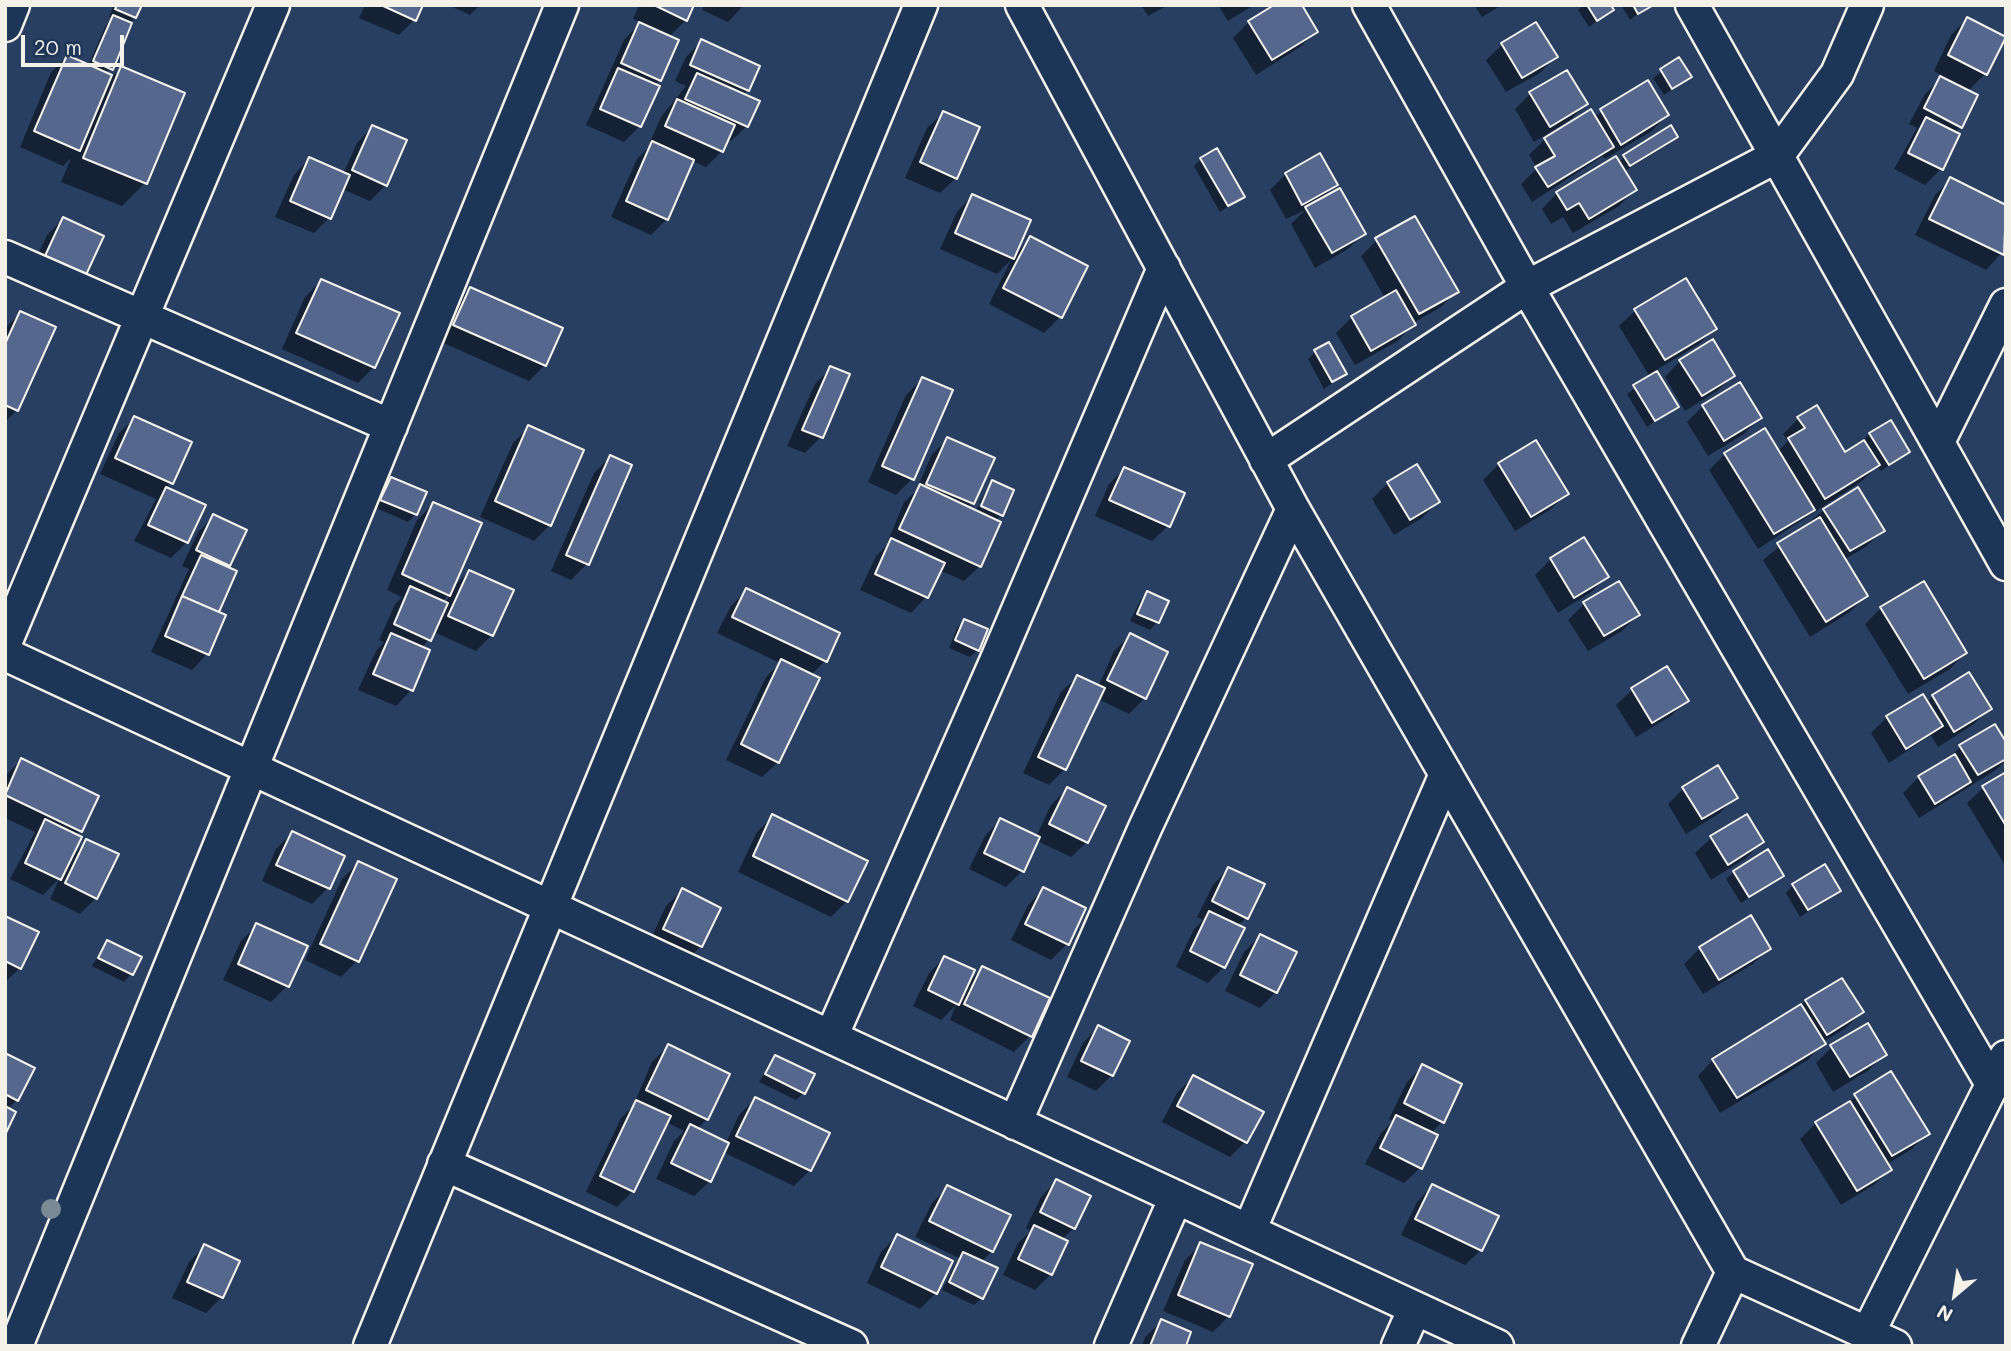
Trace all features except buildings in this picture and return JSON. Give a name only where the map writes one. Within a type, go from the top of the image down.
[{"type":"street","points":[[5,25],[13,5]]},
{"type":"street","points":[[5,643],[273,5]]},
{"type":"street","points":[[16,1346],[562,5]]},
{"type":"street","points":[[370,1346],[921,5]]},
{"type":"street","points":[[1022,5],[1265,460],[1733,1272],[1881,1340],[1999,1070],[1527,287],[1369,5]]},
{"type":"street","points":[[1692,5],[1938,442],[1996,534],[2006,564]]},
{"type":"street","points":[[1265,460],[1527,287],[1777,156],[1837,74],[1867,5]]},
{"type":"street","points":[[5,257],[390,426]]},
{"type":"street","points":[[831,1037],[995,664],[1164,268]]},
{"type":"street","points":[[1938,442],[2006,305]]},
{"type":"street","points":[[1015,1122],[1145,828],[1293,509]]},
{"type":"street","points":[[5,654],[1497,1346]]},
{"type":"street","points":[[1249,1231],[1446,774]]},
{"type":"street","points":[[444,1164],[851,1346]]},
{"type":"street","points":[[1111,1346],[1176,1197]]},
{"type":"street","points":[[1698,1346],[1733,1272]]},
{"type":"street","points":[[1398,1346],[1415,1308]]}]
